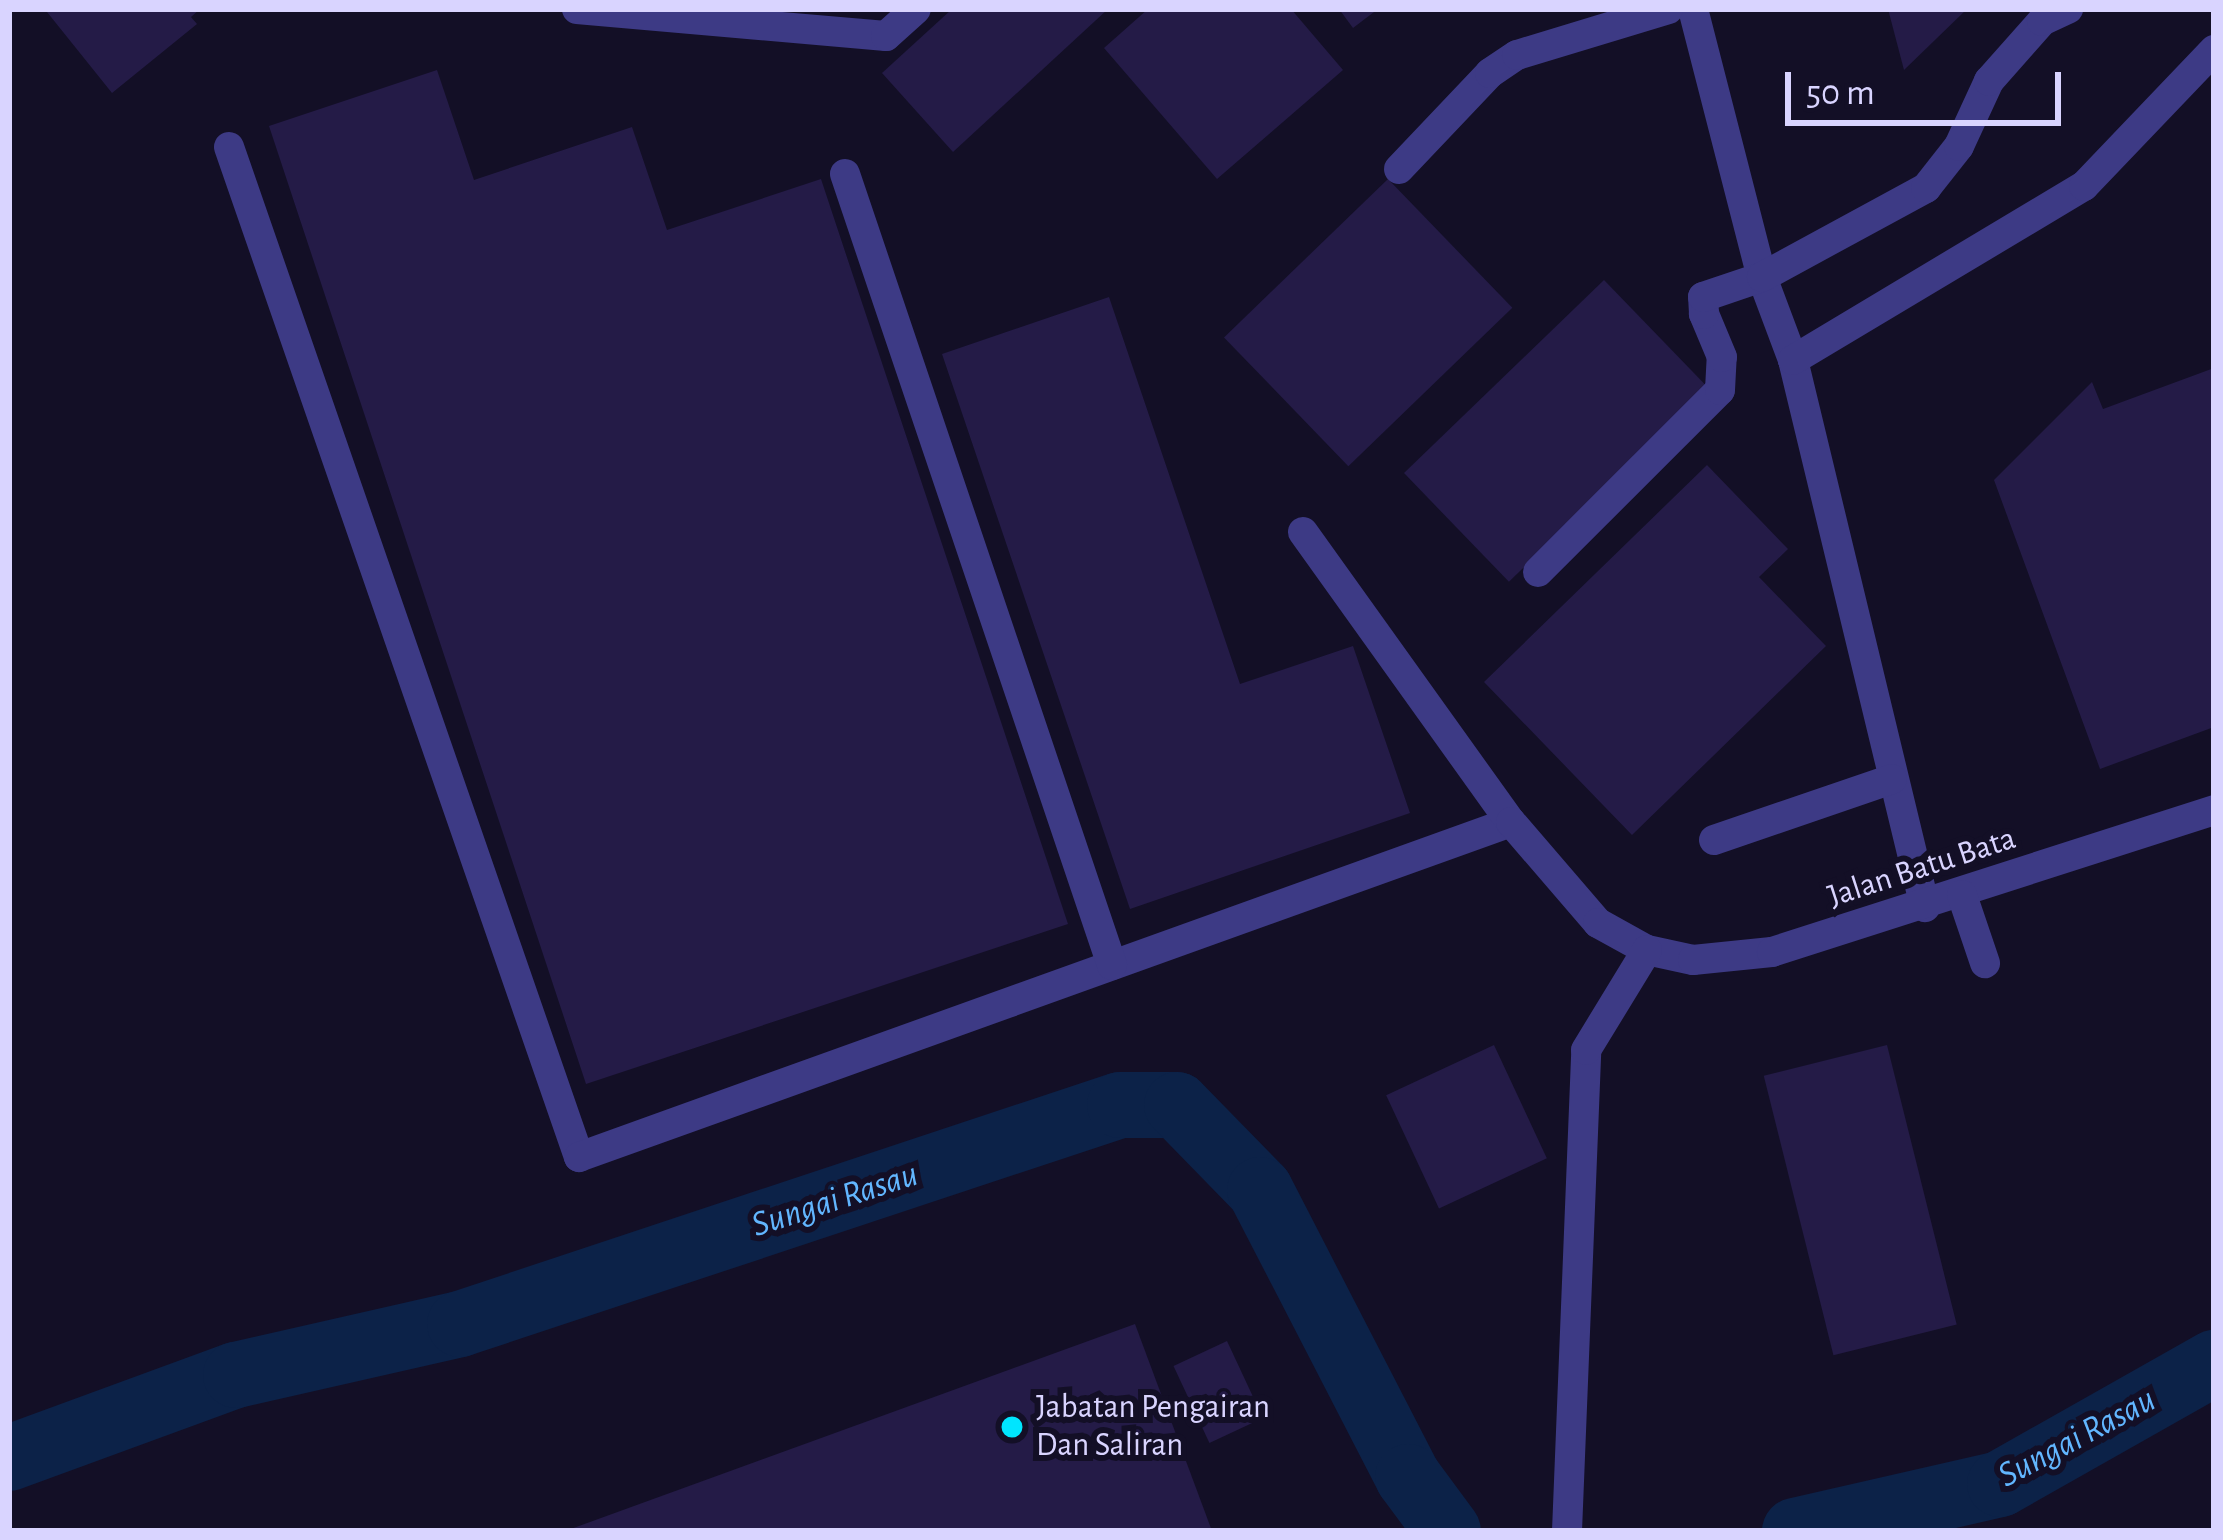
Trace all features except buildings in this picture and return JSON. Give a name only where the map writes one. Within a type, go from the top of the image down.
[{"type":"street","points":[[577,9],[886,36],[916,9]]},
{"type":"street","points":[[1399,169],[1490,73],[1516,55],[1668,9]]},
{"type":"street","points":[[1693,9],[1762,277],[1793,360],[1925,907]]},
{"type":"street","points":[[1538,572],[1720,390],[1722,357],[1704,314],[1703,297],[1762,277],[1926,188],[1959,146],[1989,81],[2042,21],[2068,9]]},
{"type":"street","points":[[1793,360],[2084,186],[2214,50]]},
{"type":"street","points":[[229,147],[579,1157],[1511,822]]},
{"type":"street","points":[[845,174],[1112,965]]},
{"type":"street","points":[[1303,532],[1511,822],[1598,923],[1647,950],[1586,1050],[1567,1531]]},
{"type":"street","points":[[1714,840],[1892,779]]},
{"type":"street","name":"Jalan Batu Bata","points":[[1647,950],[1693,960],[1732,960],[1925,907],[2214,810]]},
{"type":"street","points":[[1962,895],[1984,963]]},
{"type":"waterway","name":"Sungai Rasau","points":[[9,1458],[236,1375],[460,1324],[1120,1105],[1177,1105],[1260,1190],[1408,1477],[1448,1531]]},
{"type":"waterway","name":"Sungai Rasau","points":[[1795,1531],[2000,1484],[2214,1363]]},
{"type":"place","name":"Jabatan Pengairan Dan Saliran","points":[[1012,1427]]}]
